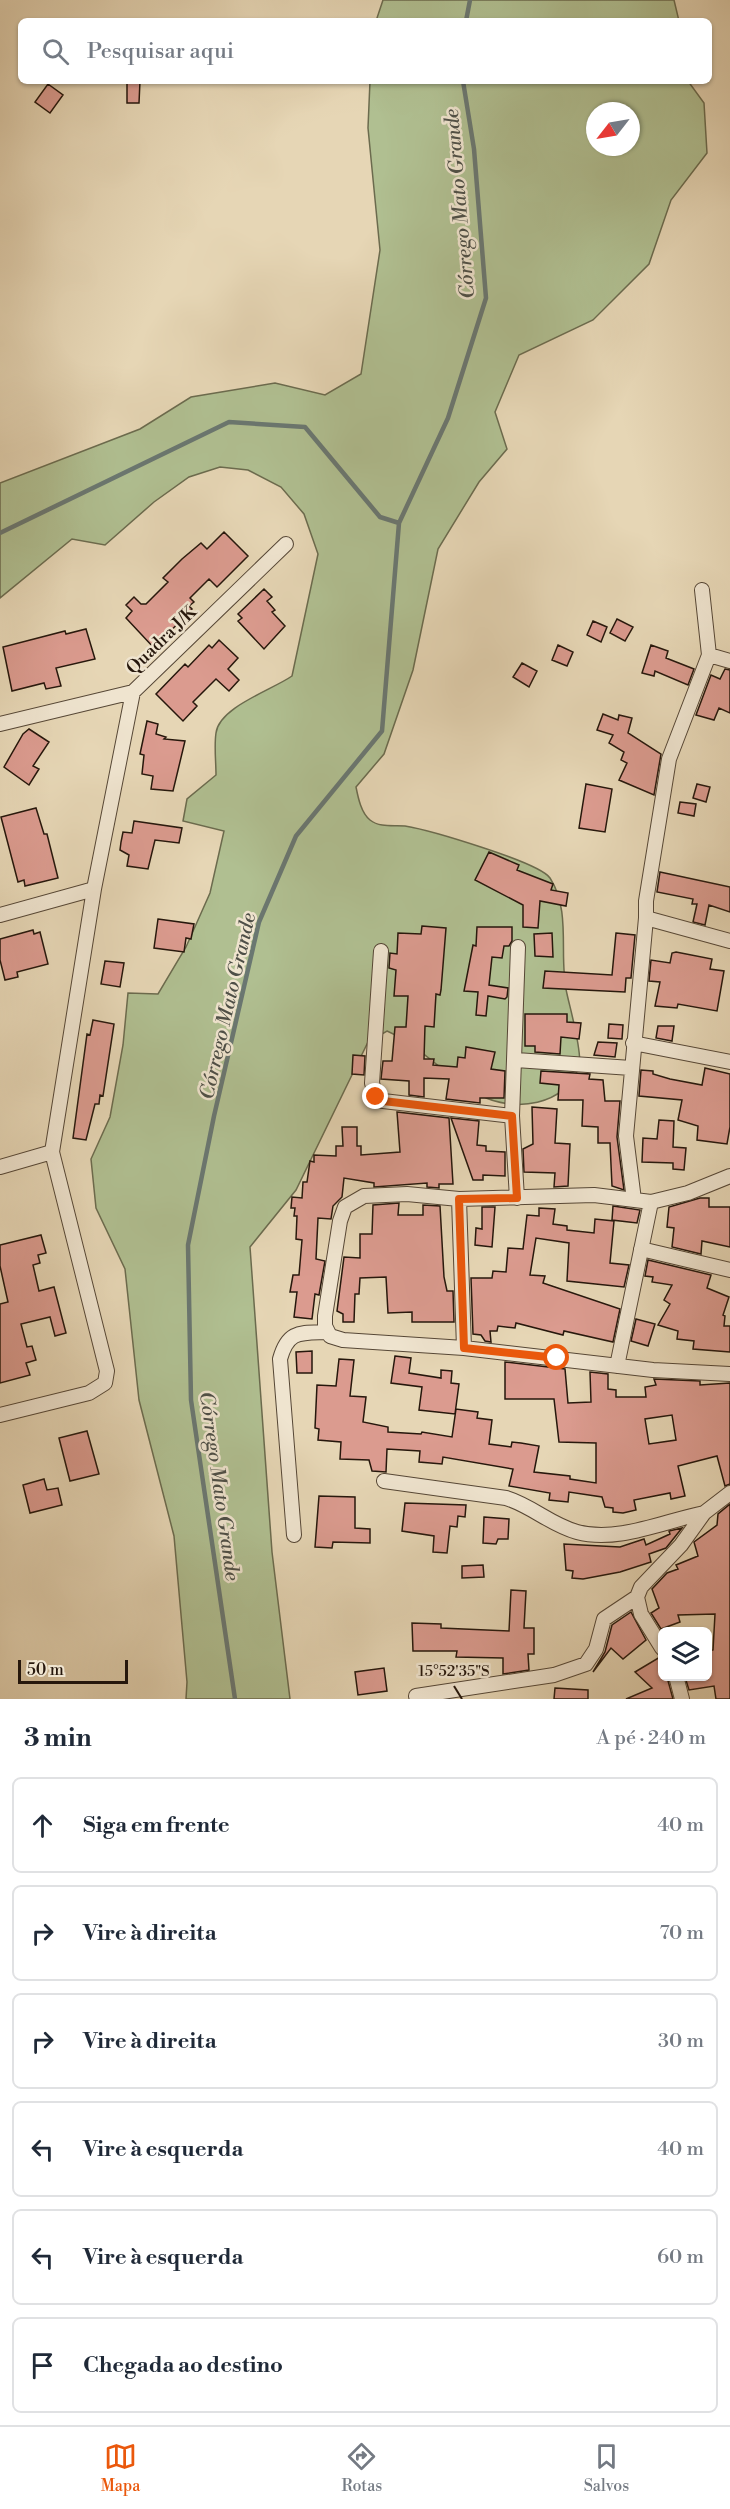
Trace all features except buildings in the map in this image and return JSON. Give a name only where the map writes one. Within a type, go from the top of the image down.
[{"type":"street","name":"Quadra J/K","points":[[0,724],[133,692],[286,544]]},
{"type":"street","points":[[634,1200],[626,1136],[646,901],[663,782],[687,707],[710,655],[702,590]]},
{"type":"street","points":[[710,655],[730,661]]},
{"type":"street","points":[[0,1415],[89,1392],[105,1383],[107,1371],[52,1152],[94,889],[133,692]]},
{"type":"street","points":[[0,915],[94,889]]},
{"type":"street","points":[[646,918],[730,941]]},
{"type":"street","points":[[517,1198],[512,1116],[516,1060],[518,947]]},
{"type":"street","points":[[381,951],[372,1083],[376,1097],[383,1101],[512,1116]]},
{"type":"street","points":[[633,1043],[730,1062]]},
{"type":"street","points":[[516,1060],[631,1068]]},
{"type":"street","points":[[0,1167],[52,1152]]},
{"type":"street","points":[[327,1332],[326,1301],[340,1221],[345,1207],[350,1202],[364,1196],[386,1193],[459,1199],[594,1195],[651,1202],[688,1193],[722,1177],[730,1176]]},
{"type":"street","points":[[459,1199],[464,1348]]},
{"type":"street","points":[[617,1366],[651,1202]]},
{"type":"street","points":[[641,1249],[730,1270]]},
{"type":"street","points":[[294,1535],[280,1359],[285,1343],[297,1334],[327,1332],[334,1338],[377,1344],[464,1348],[617,1366],[730,1374]]},
{"type":"street","points":[[384,1481],[506,1498],[521,1503],[552,1523],[594,1535],[622,1533],[704,1513]]},
{"type":"street","points":[[416,1696],[554,1675],[586,1664],[596,1649],[604,1619],[637,1597],[641,1587],[681,1545],[704,1513],[730,1493]]},
{"type":"street","points":[[637,1597],[641,1614],[658,1640]]},
{"type":"street","points":[[677,1681],[682,1699]]},
{"type":"green space","points":[[383,0],[674,0],[678,18],[377,18]]},
{"type":"green space","points":[[370,84],[690,84],[704,103],[707,153],[671,200],[649,264],[593,320],[519,355],[495,412],[507,449],[479,482],[438,549],[413,670],[384,754],[356,787],[362,809],[374,823],[405,826],[459,840],[526,864],[542,871],[550,878],[561,905],[565,980],[578,1042],[579,1066],[573,1079],[551,1098],[523,1104],[508,1104],[493,1101],[468,1088],[411,1045],[387,1031],[368,1042],[296,1190],[250,1247],[272,1552],[290,1699],[186,1699],[187,1682],[174,1536],[139,1400],[125,1269],[96,1208],[91,1159],[110,1117],[123,1045],[128,993],[158,994],[186,947],[210,893],[224,831],[183,821],[187,799],[216,775],[216,733],[226,715],[236,707],[292,676],[318,554],[304,514],[281,487],[248,470],[220,467],[189,477],[154,502],[105,545],[72,539],[0,598],[0,483],[140,429],[191,397],[275,383],[325,395],[361,374],[380,250],[368,128]]},
{"type":"waterway","name":"Córrego Mato Grande","points":[[467,18],[470,0]]},
{"type":"waterway","name":"Córrego Mato Grande","points":[[235,1699],[191,1400],[188,1245],[214,1116],[259,922],[296,836],[382,731],[399,523],[448,418],[486,298],[474,149],[463,84]]},
{"type":"waterway","points":[[0,533],[229,422],[305,427],[380,517],[399,523]]},
{"type":"route","points":[[376,1097],[383,1101],[512,1116],[515,1131],[517,1198],[459,1199],[464,1348],[557,1358]]}]
